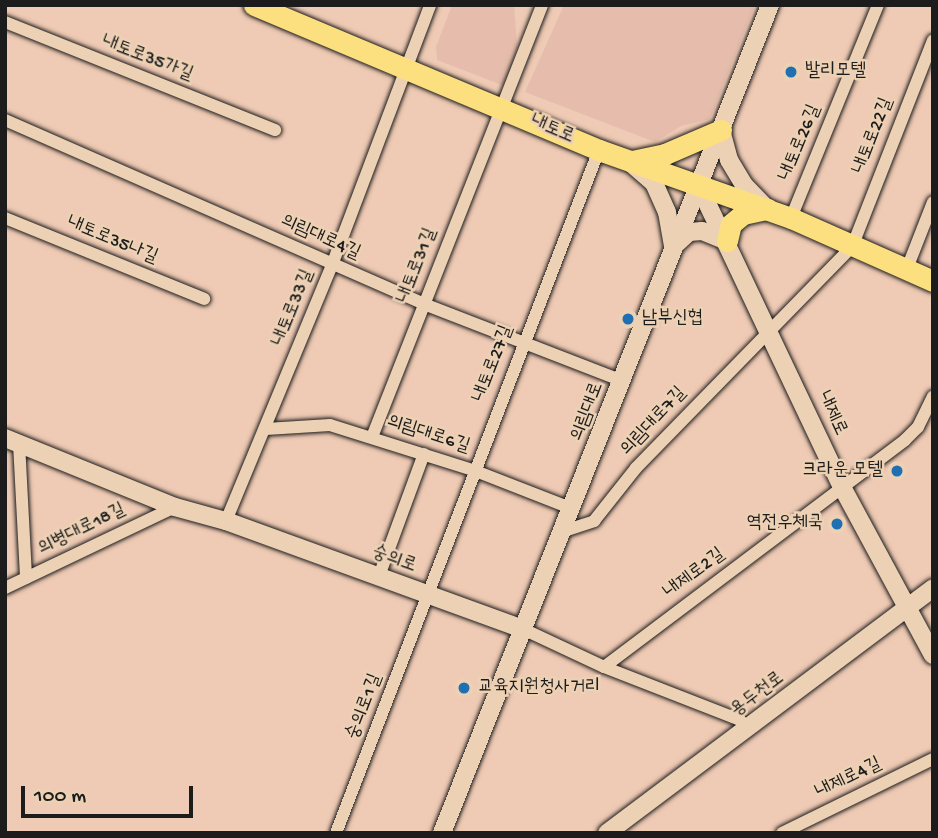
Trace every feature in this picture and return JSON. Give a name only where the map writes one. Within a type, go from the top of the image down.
[{"type":"main road","name":"내토로","points":[[254,5],[599,150],[792,218],[933,281]]},
{"type":"main road","points":[[630,162],[665,154],[721,130]]},
{"type":"main road","points":[[727,241],[731,224],[743,214],[768,209]]},
{"type":"street","name":"내토로33길","points":[[226,521],[332,265],[430,5]]},
{"type":"street","name":"내토로31길","points":[[372,437],[499,108],[542,5]]},
{"type":"street","name":"의림대로","points":[[442,833],[573,509],[770,5]]},
{"type":"street","name":"내토로26길","points":[[792,218],[878,5]]},
{"type":"street","name":"내토로35가길","points":[[5,22],[275,130]]},
{"type":"street","name":"내토로22길","points":[[852,247],[933,40]]},
{"type":"street","name":"의림대로4길","points":[[5,120],[424,304],[623,381]]},
{"type":"street","points":[[721,130],[729,160],[744,185],[768,209]]},
{"type":"street","name":"내토로27길","points":[[427,594],[599,150]]},
{"type":"street","points":[[630,162],[654,183],[667,212],[674,247]]},
{"type":"street","name":"내제로","points":[[699,186],[842,487],[933,655]]},
{"type":"street","points":[[906,271],[933,202]]},
{"type":"street","name":"내토로35나길","points":[[5,218],[204,299]]},
{"type":"street","points":[[674,247],[689,232],[702,231],[727,241]]},
{"type":"street","points":[[769,330],[852,247]]},
{"type":"street","name":"의림대로7길","points":[[564,531],[594,522],[636,468],[769,330]]},
{"type":"street","name":"내제로2길","points":[[604,667],[905,440],[918,427],[933,397]]},
{"type":"street","name":"의림대로6길","points":[[265,429],[330,425],[474,470],[573,509]]},
{"type":"street","name":"숭의로","points":[[26,578],[12,440],[175,507],[226,521],[523,629],[604,667],[740,720],[747,730]]},
{"type":"street","points":[[379,576],[424,454]]},
{"type":"street","name":"의병대로18길","points":[[5,588],[175,507]]},
{"type":"street","name":"용두천로","points":[[607,833],[933,588]]},
{"type":"street","name":"숭의로1길","points":[[336,833],[427,594]]},
{"type":"street","name":"내제로4길","points":[[782,833],[933,760]]},
{"type":"shaded area","points":[[452,5],[514,5],[517,46],[507,87],[437,60],[436,47]]},
{"type":"shaded area","points":[[564,5],[755,5],[710,119],[681,126],[655,142],[525,92]]},
{"type":"place","name":"발리모텔","points":[[791,72]]},
{"type":"place","name":"남부신협","points":[[628,319]]},
{"type":"place","name":"크라운 모텔","points":[[897,471]]},
{"type":"place","name":"역전우체국","points":[[837,524]]},
{"type":"place","name":"교육지원청사거리","points":[[464,688]]}]
